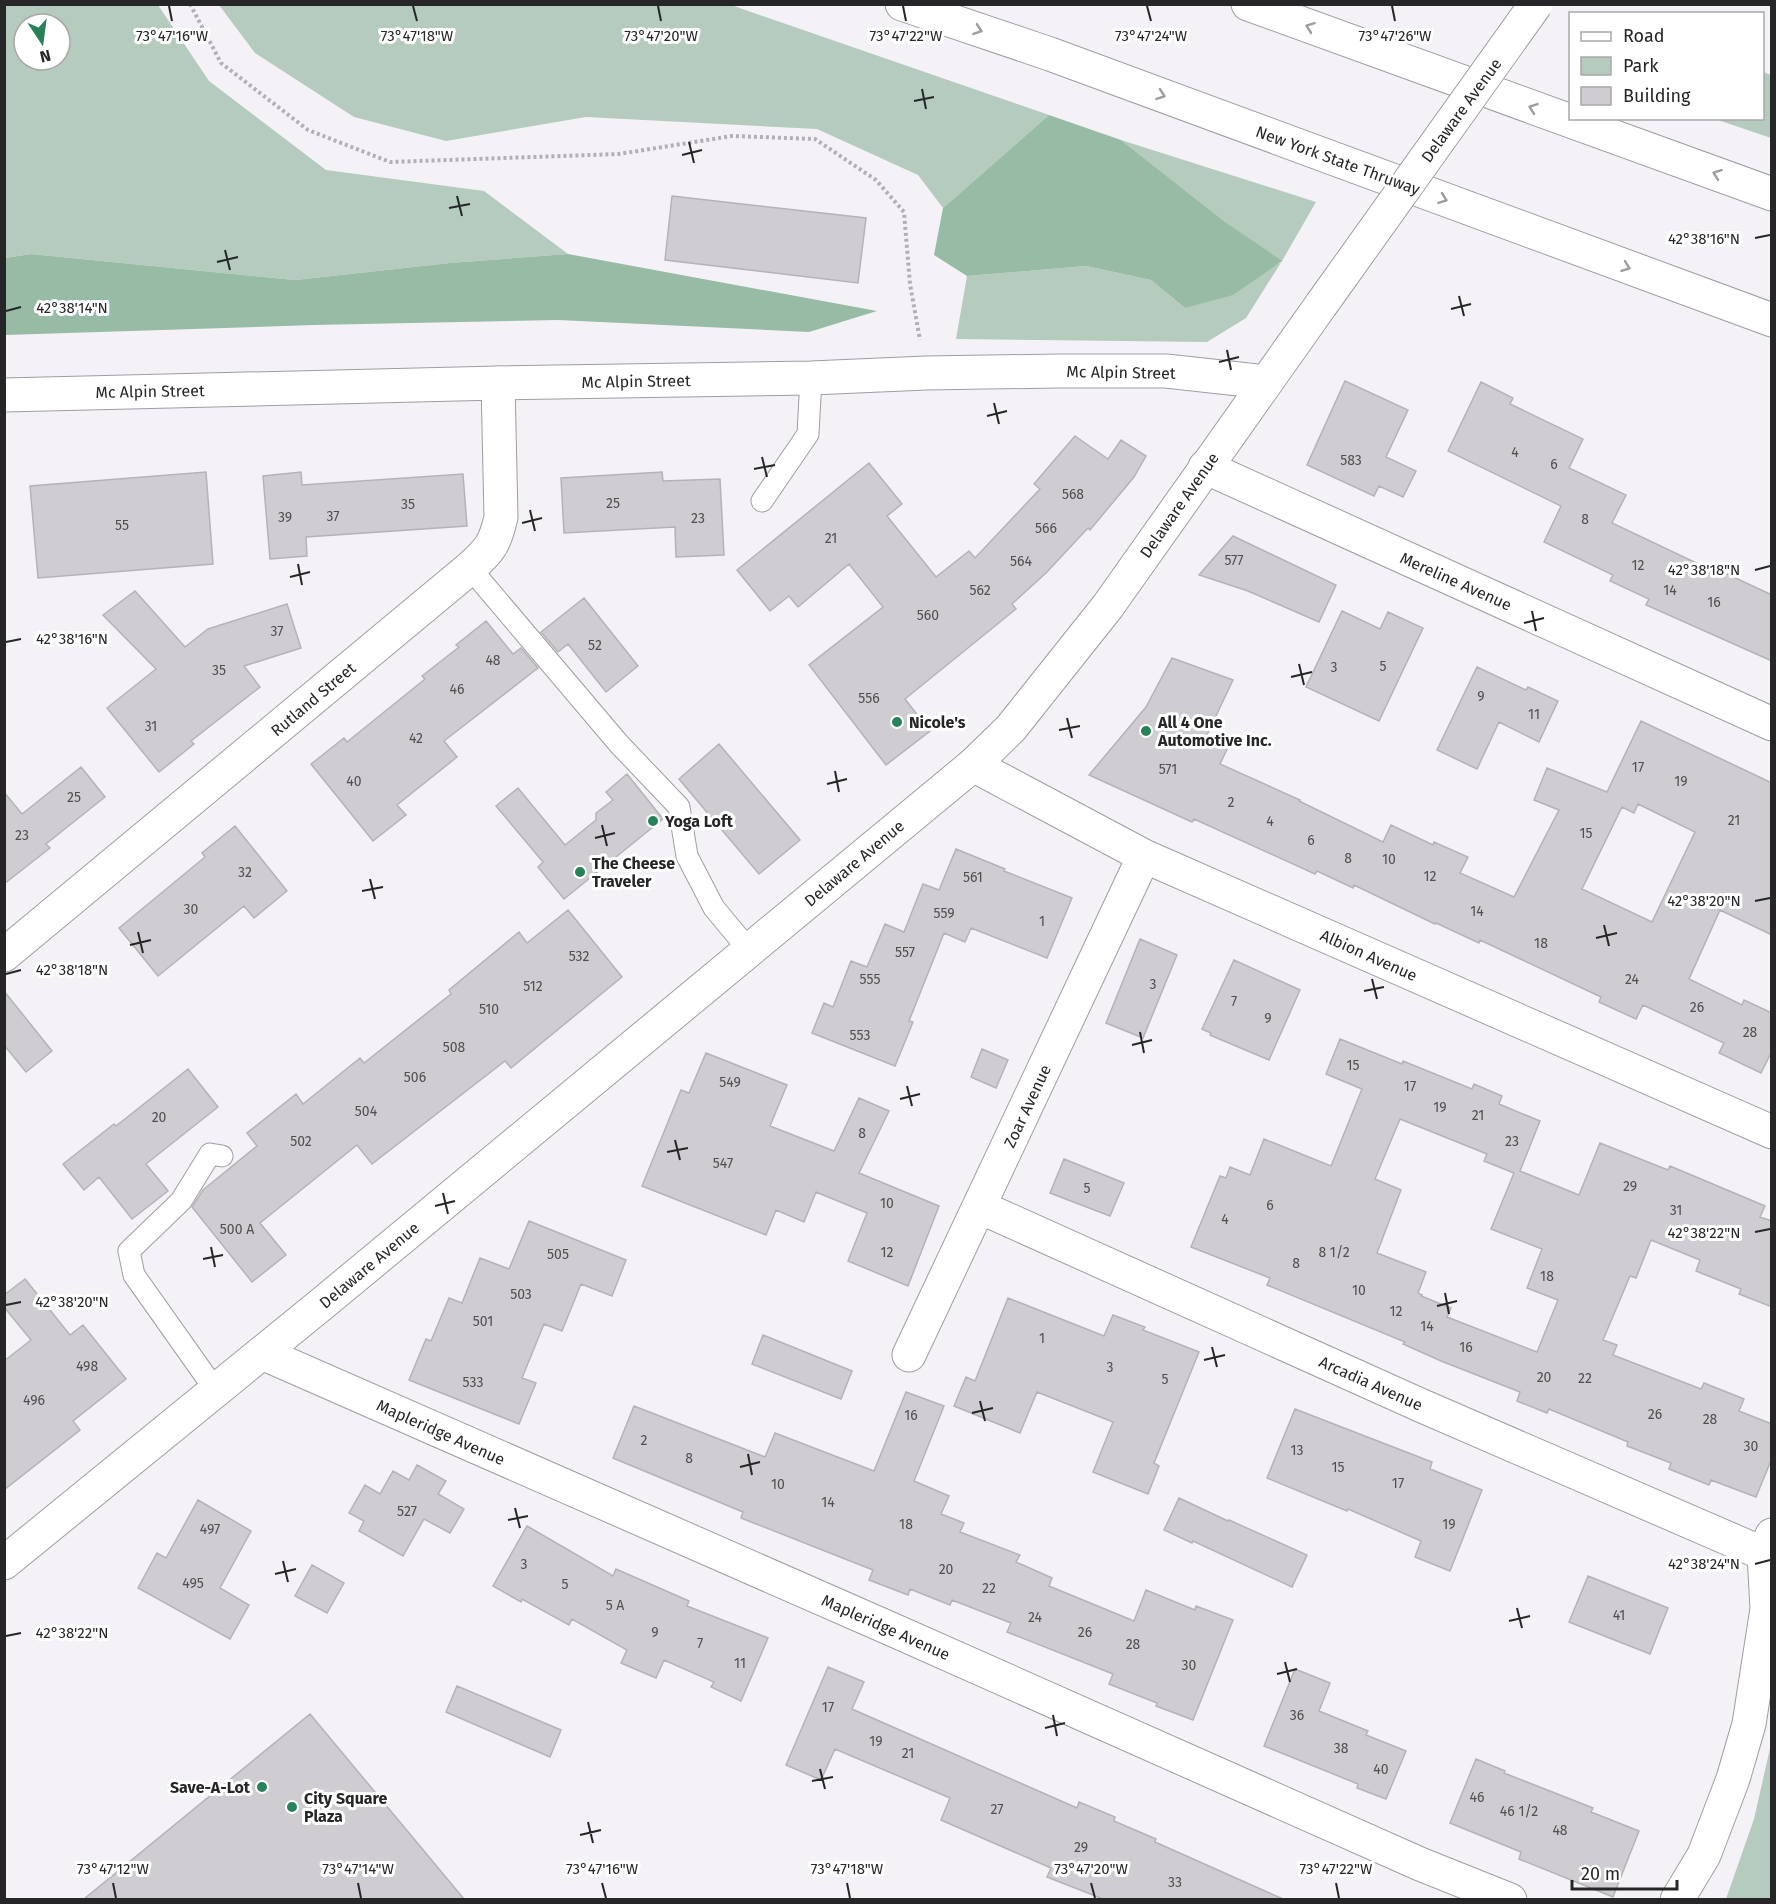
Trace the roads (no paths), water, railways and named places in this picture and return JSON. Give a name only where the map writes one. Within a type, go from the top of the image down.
[{"type":"main road","name":"New York State Thruway","points":[[902,4],[1050,54],[1772,320]]},
{"type":"main road","points":[[1248,4],[1772,194]]},
{"type":"main road","name":"Delaware Avenue","points":[[4,1563],[216,1391],[973,765],[1011,728],[1108,606],[1536,4]]},
{"type":"main road","name":"Mc Alpin Street","points":[[4,395],[811,378],[926,373],[1166,371],[1266,382]]},
{"type":"main road","name":"Rutland Street","points":[[4,955],[487,552],[497,537],[501,517],[498,383]]},
{"type":"main road","name":"Mereline Avenue","points":[[1205,467],[1772,724]]},
{"type":"main road","name":"Albion Avenue","points":[[973,765],[1144,856],[1772,1132]]},
{"type":"main road","name":"Zoar Avenue","points":[[909,1355],[1144,856]]},
{"type":"main road","name":"Arcadia Avenue","points":[[980,1207],[1420,1405],[1768,1545]]},
{"type":"main road","name":"Mapleridge Avenue","points":[[262,1353],[922,1642],[1420,1864],[1510,1899]]},
{"type":"main road","points":[[1677,1899],[1704,1855],[1733,1779],[1749,1724],[1767,1609],[1768,1545]]},
{"type":"lane","points":[[762,501],[808,434],[811,378]]},
{"type":"lane","points":[[470,568],[619,744],[679,807],[687,856],[714,908],[749,950]]},
{"type":"lane","points":[[216,1391],[134,1275],[129,1251],[182,1201],[210,1154],[222,1156]]},
{"type":"place","name":"Nicole's","points":[[897,722]]},
{"type":"place","name":"All 4 One Automotive Inc.","points":[[1146,731]]},
{"type":"place","name":"Yoga Loft","points":[[653,821]]},
{"type":"place","name":"The Cheese Traveler","points":[[580,872]]},
{"type":"place","name":"Save-A-Lot","points":[[262,1787]]},
{"type":"place","name":"City Square Plaza","points":[[292,1807]]}]
